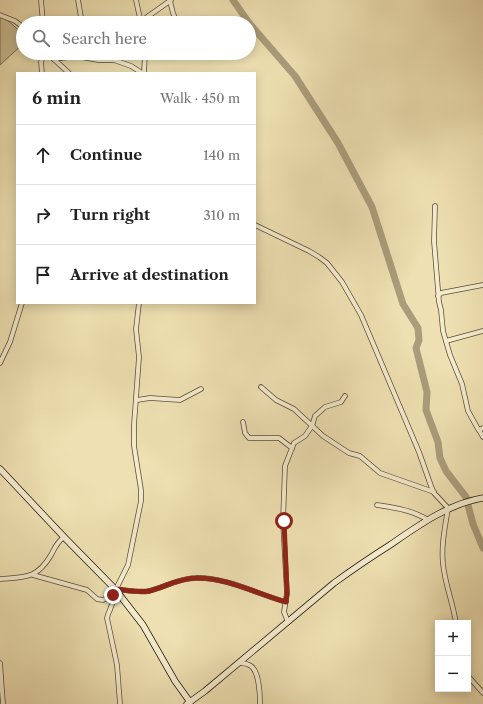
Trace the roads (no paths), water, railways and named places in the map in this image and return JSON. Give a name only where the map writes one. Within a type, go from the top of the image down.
[{"type":"street","points":[[41,0],[42,16]]},
{"type":"street","points":[[78,0],[81,16]]},
{"type":"street","points":[[136,0],[139,16]]},
{"type":"street","points":[[148,16],[170,0],[174,16]]},
{"type":"street","points":[[0,15],[16,21]]},
{"type":"street","points":[[42,60],[42,72]]},
{"type":"street","points":[[55,60],[68,72]]},
{"type":"street","points":[[98,60],[114,60],[131,66],[141,72]]},
{"type":"street","points":[[143,72],[144,60]]},
{"type":"street","points":[[435,206],[434,241],[438,296],[446,340],[453,364],[462,384],[468,411],[481,429],[483,437]]},
{"type":"street","points":[[256,225],[314,254],[327,264],[342,282],[361,315],[419,452],[434,493],[448,508]]},
{"type":"street","points":[[438,296],[441,293],[483,285]]},
{"type":"street","points":[[0,363],[10,342],[22,304]]},
{"type":"street","points":[[120,704],[117,665],[107,618],[108,612],[113,603],[115,589],[128,565],[141,501],[141,490],[134,446],[139,349],[136,329],[139,304]]},
{"type":"street","points":[[446,340],[483,331]]},
{"type":"street","points":[[261,387],[276,400],[298,412],[323,436],[349,452],[360,456],[380,472],[434,493]]},
{"type":"street","points":[[137,400],[150,398],[180,400],[201,389]]},
{"type":"street","points":[[288,622],[284,612],[287,593],[284,521],[285,466],[294,442],[305,436],[312,426],[313,420],[320,411],[325,407],[341,402],[345,396]]},
{"type":"street","points":[[243,422],[245,433],[249,438],[279,438],[292,448]]},
{"type":"street","points":[[0,469],[115,589],[143,625],[188,703],[238,664],[334,583],[352,570],[448,508],[470,500],[483,498]]},
{"type":"street","points":[[377,505],[400,508],[428,520]]},
{"type":"street","points":[[448,508],[443,537],[442,557],[455,620]]},
{"type":"street","points":[[33,575],[51,555],[56,544],[64,537]]},
{"type":"street","points":[[0,579],[33,575],[87,590],[97,599],[103,600],[113,595]]},
{"type":"street","points":[[115,589],[145,592],[180,580],[209,578],[286,602]]},
{"type":"street","points":[[0,663],[3,704]]},
{"type":"street","points":[[238,664],[245,663],[253,669],[258,684],[260,704]]},
{"type":"street","points":[[471,679],[483,693]]},
{"type":"waterway","points":[[233,0],[244,16]]},
{"type":"waterway","points":[[256,31],[295,76],[338,143],[372,207],[403,304],[418,328],[419,340],[416,348],[427,392],[426,410],[438,442],[440,458],[446,471],[466,497],[473,524],[483,548]]}]
